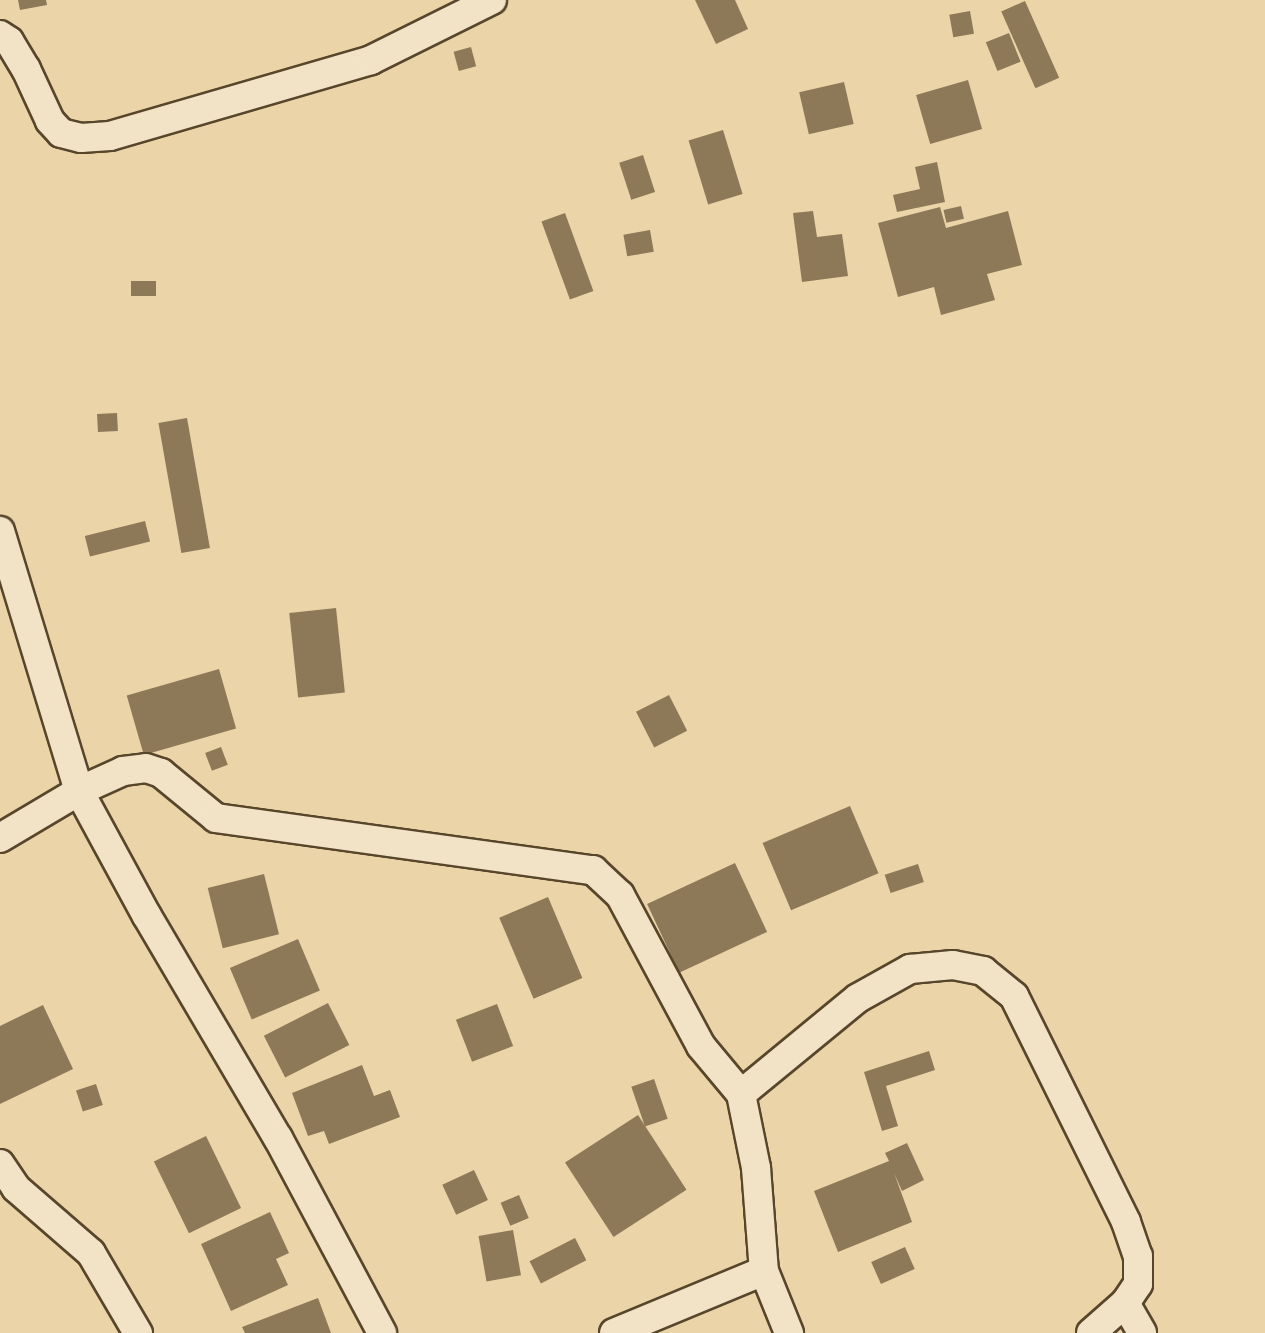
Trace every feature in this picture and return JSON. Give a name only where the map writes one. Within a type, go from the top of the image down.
[{"type":"street","points":[[0,35],[9,41],[26,69],[50,121],[61,133],[81,138],[110,136],[371,60],[492,0]]},
{"type":"street","points":[[0,531],[7,578],[79,791],[147,916],[278,1138],[382,1333]]},
{"type":"street","points":[[0,838],[79,791],[123,771],[146,768],[161,773],[216,818],[593,870],[620,895],[701,1046],[741,1094],[756,1168],[764,1271],[789,1333]]},
{"type":"street","points":[[741,1094],[858,998],[910,969],[953,965],[983,971],[1014,996],[1126,1222],[1138,1256],[1138,1284],[1125,1303],[1091,1333]]},
{"type":"street","points":[[0,1164],[16,1188],[90,1253],[138,1333]]},
{"type":"street","points":[[614,1333],[764,1271]]},
{"type":"street","points":[[1125,1303],[1142,1333]]},
{"type":"building","points":[[18,0],[46,0],[47,5],[20,10]]},
{"type":"building","points":[[695,0],[735,0],[748,29],[716,44]]},
{"type":"building","points":[[1025,1],[1059,78],[1035,88],[1001,12]]},
{"type":"building","points":[[970,11],[974,34],[953,37],[949,15]]},
{"type":"building","points":[[1009,33],[1021,62],[997,71],[986,42]]},
{"type":"building","points":[[471,47],[476,66],[459,71],[454,52]]},
{"type":"building","points":[[968,80],[982,129],[930,144],[916,95]]},
{"type":"building","points":[[844,82],[854,124],[809,134],[799,92]]},
{"type":"building","points":[[723,130],[743,194],[708,205],[689,141]]},
{"type":"building","points":[[643,155],[655,192],[631,200],[619,163]]},
{"type":"building","points":[[937,162],[945,202],[897,212],[893,195],[920,189],[915,167]]},
{"type":"building","points":[[961,206],[964,219],[946,223],[943,210]]},
{"type":"building","points":[[940,207],[946,228],[1008,211],[1022,265],[987,274],[995,300],[941,315],[934,287],[898,297],[878,223]]},
{"type":"building","points":[[813,211],[817,237],[842,234],[848,276],[802,282],[793,213]]},
{"type":"building","points":[[565,213],[593,291],[570,300],[542,222]]},
{"type":"building","points":[[650,230],[654,252],[627,256],[623,235]]},
{"type":"building","points":[[131,281],[156,281],[156,296],[131,296]]},
{"type":"building","points":[[117,413],[118,431],[98,432],[97,414]]},
{"type":"building","points":[[187,418],[210,548],[181,553],[158,423]]},
{"type":"building","points":[[145,521],[150,541],[90,556],[85,536]]},
{"type":"building","points":[[336,608],[345,693],[298,697],[289,613]]},
{"type":"building","points":[[219,669],[236,729],[144,755],[127,695]]},
{"type":"building","points":[[669,695],[687,731],[654,747],[636,712]]},
{"type":"building","points":[[221,747],[228,765],[212,771],[205,753]]},
{"type":"building","points":[[850,806],[879,873],[791,910],[763,843]]},
{"type":"building","points":[[735,863],[767,932],[679,973],[647,904]]},
{"type":"building","points":[[918,864],[924,882],[891,893],[885,875]]},
{"type":"building","points":[[264,874],[279,934],[223,948],[208,888]]},
{"type":"building","points":[[548,897],[582,978],[534,999],[499,918]]},
{"type":"building","points":[[298,939],[320,991],[252,1019],[230,968]]},
{"type":"building","points":[[328,1003],[349,1045],[285,1078],[264,1036]]},
{"type":"building","points":[[497,1004],[513,1046],[472,1062],[456,1020]]},
{"type":"building","points":[[43,1005],[73,1069],[0,1104],[0,1026]]},
{"type":"building","points":[[929,1051],[935,1070],[886,1086],[898,1126],[882,1131],[864,1072]]},
{"type":"building","points":[[362,1065],[374,1096],[390,1090],[400,1117],[329,1144],[324,1131],[308,1136],[292,1093]]},
{"type":"building","points":[[654,1079],[668,1119],[645,1127],[631,1087]]},
{"type":"building","points":[[96,1084],[103,1105],[83,1111],[76,1090]]},
{"type":"building","points":[[638,1115],[686,1190],[614,1237],[565,1162]]},
{"type":"building","points":[[206,1136],[241,1208],[189,1233],[154,1161]]},
{"type":"building","points":[[907,1143],[924,1180],[902,1191],[894,1173],[912,1222],[838,1252],[814,1191],[889,1161],[885,1153]]},
{"type":"building","points":[[474,1170],[488,1200],[456,1215],[442,1185]]},
{"type":"building","points":[[519,1195],[529,1218],[510,1226],[501,1203]]},
{"type":"building","points":[[270,1212],[289,1253],[276,1259],[288,1285],[231,1311],[201,1244]]},
{"type":"building","points":[[513,1230],[521,1275],[487,1281],[479,1236]]},
{"type":"building","points":[[575,1238],[586,1260],[541,1283],[530,1261]]},
{"type":"building","points":[[905,1247],[915,1269],[881,1284],[871,1262]]},
{"type":"building","points":[[318,1298],[331,1333],[245,1333],[242,1327]]}]
